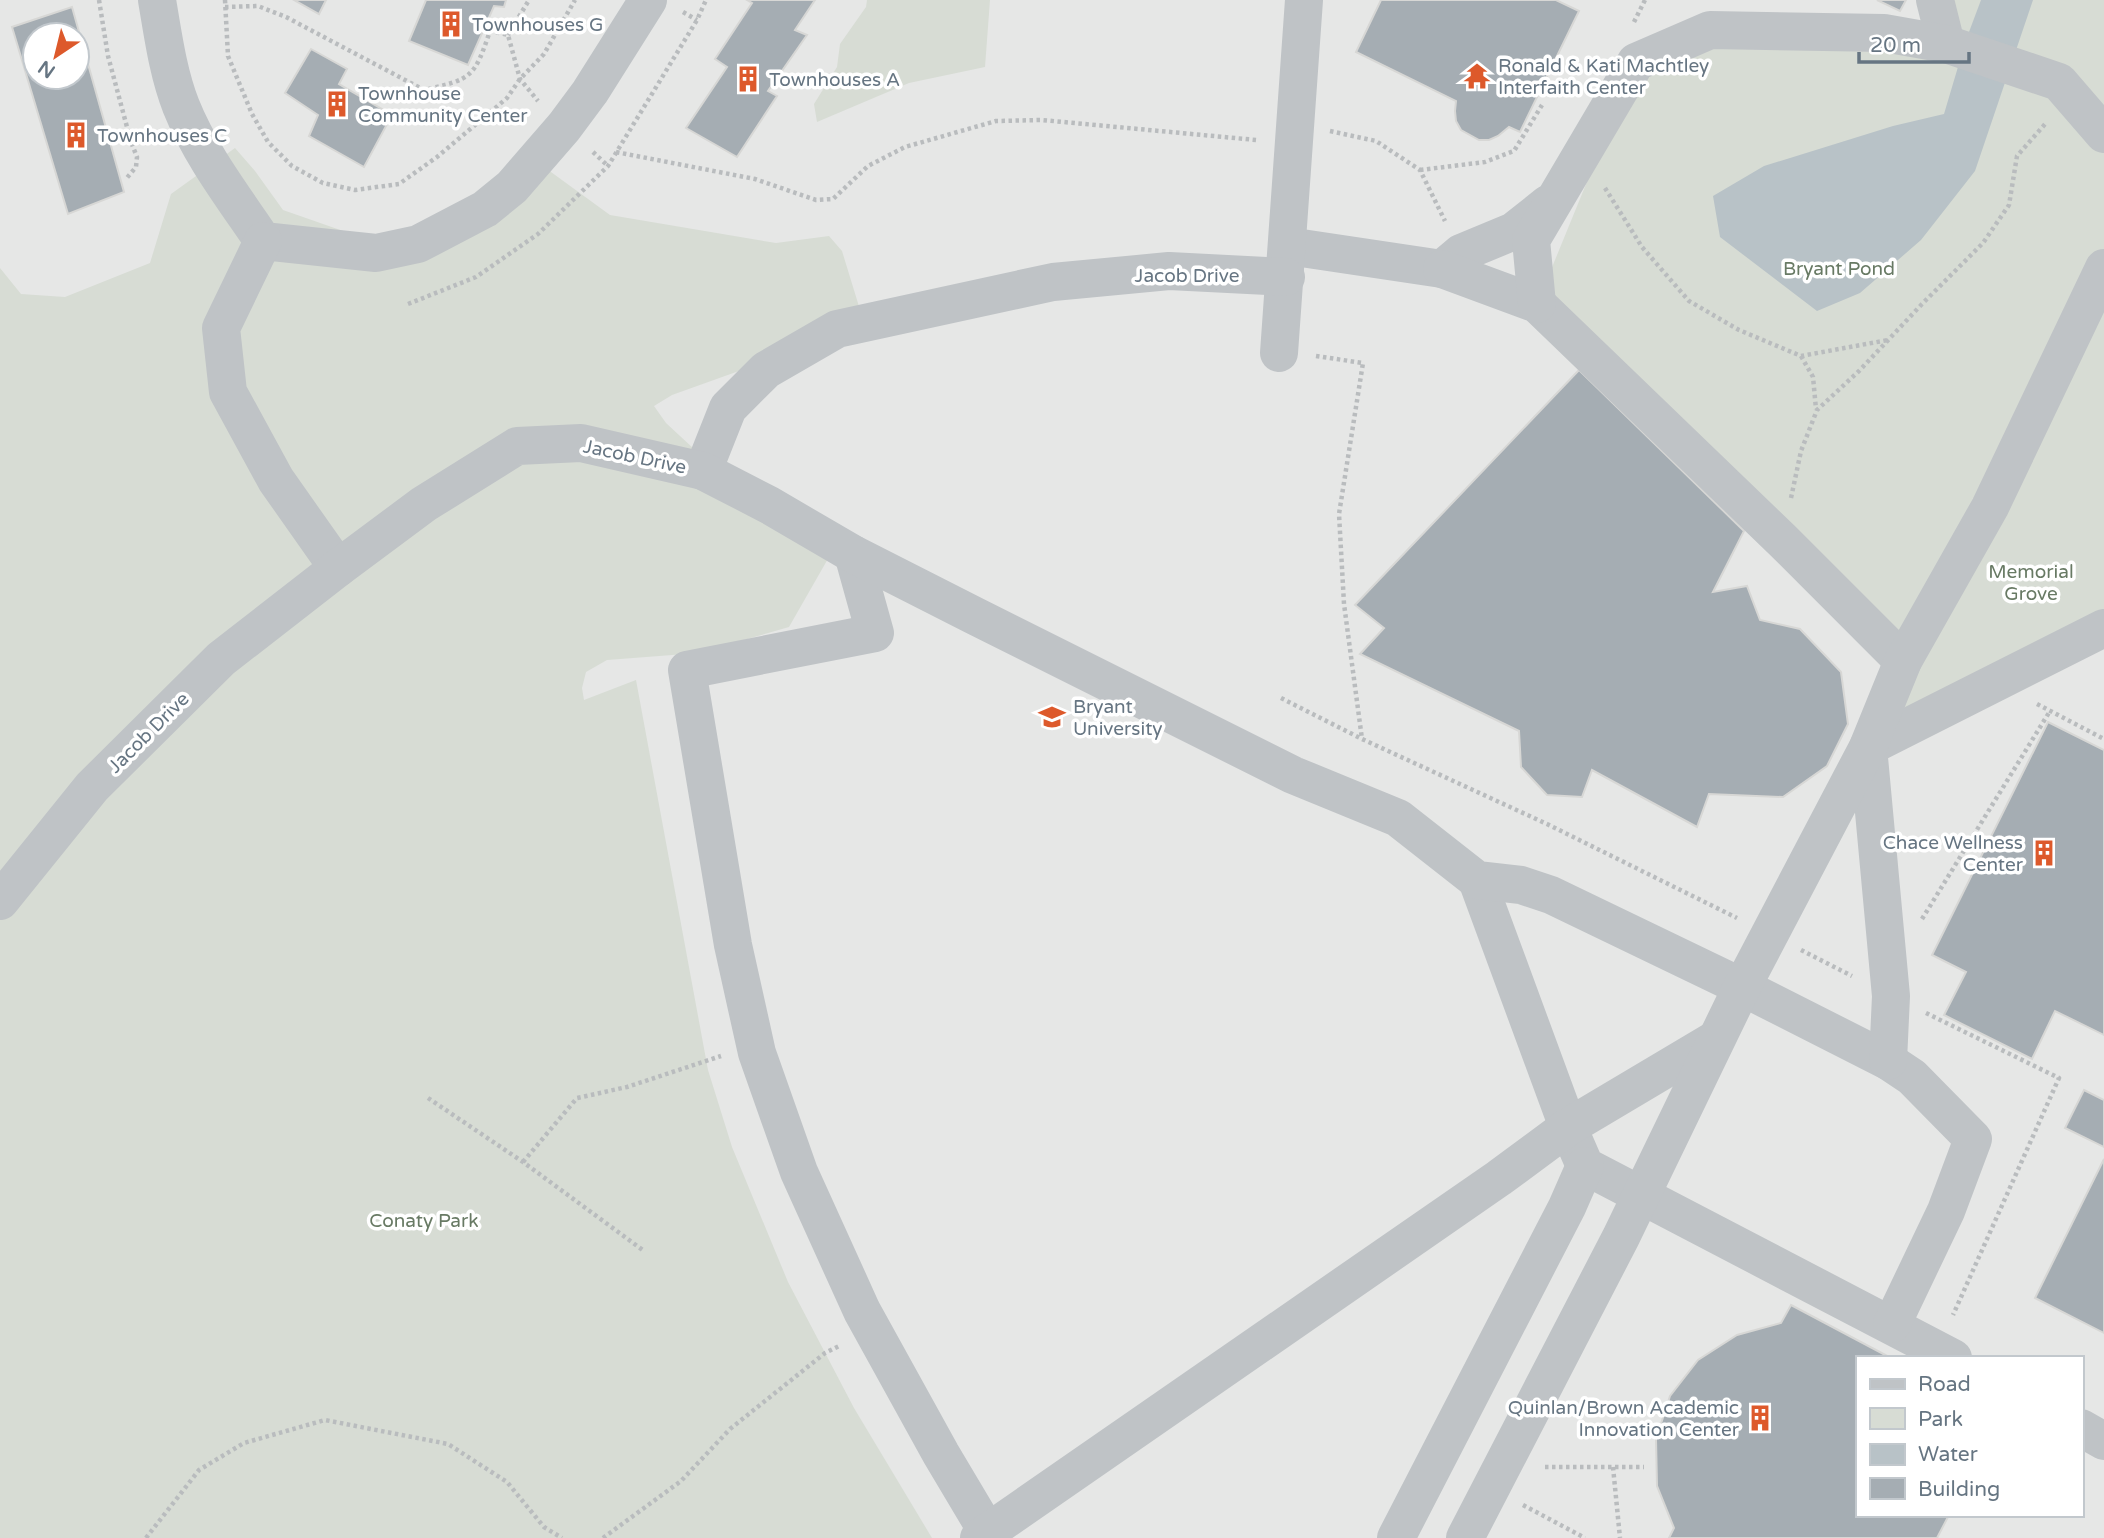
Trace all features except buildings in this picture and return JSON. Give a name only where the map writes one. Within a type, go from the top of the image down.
[{"type":"street","points":[[157,0],[167,53],[184,114],[193,133],[262,241]]},
{"type":"street","points":[[262,241],[376,253],[418,244],[485,209],[512,187],[564,127],[590,92],[648,0]]},
{"type":"street","points":[[1279,353],[1287,262],[1312,144],[1304,0]]},
{"type":"street","points":[[1935,0],[1946,44]]},
{"type":"street","points":[[1903,662],[1782,540],[1537,304],[1531,240],[1636,62],[1710,30],[1884,33],[1946,44],[2059,82],[2104,134]]},
{"type":"street","points":[[1451,261],[1514,231],[1553,199]]},
{"type":"street","points":[[262,241],[222,328],[228,392],[276,480],[338,568]]},
{"type":"street","name":"Jacob Drive","points":[[0,901],[102,777],[221,659],[424,503],[517,446],[581,443],[703,471],[728,408],[766,369],[837,329],[1053,282],[1287,262],[1451,261],[1537,304]]},
{"type":"street","points":[[1465,1538],[1640,1196],[1742,987],[1868,747],[1903,662],[1990,507],[2104,268]]},
{"type":"street","points":[[703,471],[769,505],[853,554],[1293,775],[1398,818],[1477,880],[1521,885],[1552,895],[1742,987],[1888,1061],[1912,1077],[1973,1139],[1946,1211],[1892,1324]]},
{"type":"street","points":[[853,554],[876,633],[687,670],[733,945],[755,1045],[799,1172],[872,1329],[986,1536],[1568,1127],[1716,1039]]},
{"type":"street","points":[[1868,747],[2104,628]]},
{"type":"street","points":[[1868,747],[1891,996],[1888,1061]]},
{"type":"street","points":[[1477,880],[1568,1127],[1585,1166],[1949,1356]]},
{"type":"street","points":[[1396,1538],[1567,1207],[1585,1166]]},
{"type":"street","points":[[2083,1429],[2104,1441]]},
{"type":"path","points":[[99,0],[108,56],[137,157],[136,167],[126,178]]},
{"type":"path","points":[[225,0],[229,56],[252,114],[268,142],[292,166],[323,183],[355,190],[399,184],[437,157],[507,98],[520,79],[544,54],[575,0]]},
{"type":"path","points":[[520,79],[508,35],[530,0]]},
{"type":"path","points":[[1632,26],[1645,0]]},
{"type":"path","points":[[225,7],[258,6],[277,13],[424,90],[459,82],[469,74],[478,65],[491,31],[508,35]]},
{"type":"path","points":[[1816,410],[1891,339],[1983,243],[2009,205],[2017,156],[2073,98]]},
{"type":"path","points":[[1420,170],[1485,162],[1514,151],[1542,106]]},
{"type":"path","points":[[1331,131],[1332,118]]},
{"type":"path","points":[[616,152],[755,179],[816,200],[833,199],[868,166],[905,147],[996,121],[1042,120],[1312,144],[1331,131],[1376,141],[1420,170],[1451,261]]},
{"type":"path","points":[[1583,151],[1642,247],[1689,301],[1739,330],[1801,356],[1891,339]]},
{"type":"path","points":[[1317,343],[1316,356],[1363,363],[1339,514],[1344,604],[1362,739]]},
{"type":"path","points":[[1782,540],[1801,451],[1816,410],[1813,377],[1801,356]]},
{"type":"path","points":[[1995,683],[2104,739]]},
{"type":"path","points":[[1889,973],[2050,710]]},
{"type":"path","points":[[523,1162],[578,1098],[627,1087],[755,1045]]},
{"type":"path","points":[[428,1098],[523,1162],[644,1251]]},
{"type":"path","points":[[603,1538],[681,1480],[730,1429],[825,1353],[872,1329]]},
{"type":"path","points":[[146,1538],[198,1470],[244,1443],[325,1420],[449,1444],[507,1482],[544,1527],[562,1538]]},
{"type":"path","points":[[1497,1478],[1613,1467],[1644,1467]]},
{"type":"path","points":[[1613,1467],[1620,1538]]},
{"type":"path","points":[[1497,1478],[1586,1538]]},
{"type":"shaded area","name":"Bryant University","points":[[0,0],[2104,0],[2104,1538],[0,1538]]},
{"type":"green space","points":[[867,0],[990,0],[985,67],[909,83],[817,122],[814,104],[837,67],[840,44],[866,7]]},
{"type":"green space","name":"Bryant Pond","points":[[1935,0],[2104,0],[2104,628],[1868,747],[1903,661],[1537,304],[1636,62],[1710,30],[1945,44]]},
{"type":"green space","name":"Conaty Park","points":[[235,148],[283,210],[366,239],[439,228],[540,164],[610,215],[776,243],[829,236],[842,251],[865,326],[672,395],[654,406],[666,423],[762,512],[833,550],[789,627],[698,653],[607,660],[586,672],[582,688],[584,700],[636,680],[708,1070],[732,1147],[788,1282],[854,1408],[932,1538],[0,1538],[0,268],[21,294],[65,297],[150,263],[171,194]]},
{"type":"water","points":[[1981,0],[2033,0],[1975,171],[1921,240],[1860,293],[1817,311],[1720,237],[1713,196],[1764,166],[1893,126],[1944,114]]},
{"type":"place","name":"Townhouses G","points":[[451,24]]},
{"type":"place","name":"Ronald & Kati Machtley Interfaith Center","points":[[1477,76]]},
{"type":"place","name":"Townhouses A","points":[[748,79]]},
{"type":"place","name":"Townhouse Community Center","points":[[337,104]]},
{"type":"place","name":"Townhouses C","points":[[76,135]]},
{"type":"place","name":"Bryant University","points":[[1052,717]]},
{"type":"place","name":"Chace Wellness Center","points":[[2044,853]]},
{"type":"place","name":"Quinlan/Brown Academic Innovation Center","points":[[1760,1418]]},
{"type":"park label","name":"Memorial Grove","points":[[2031,582]]}]
